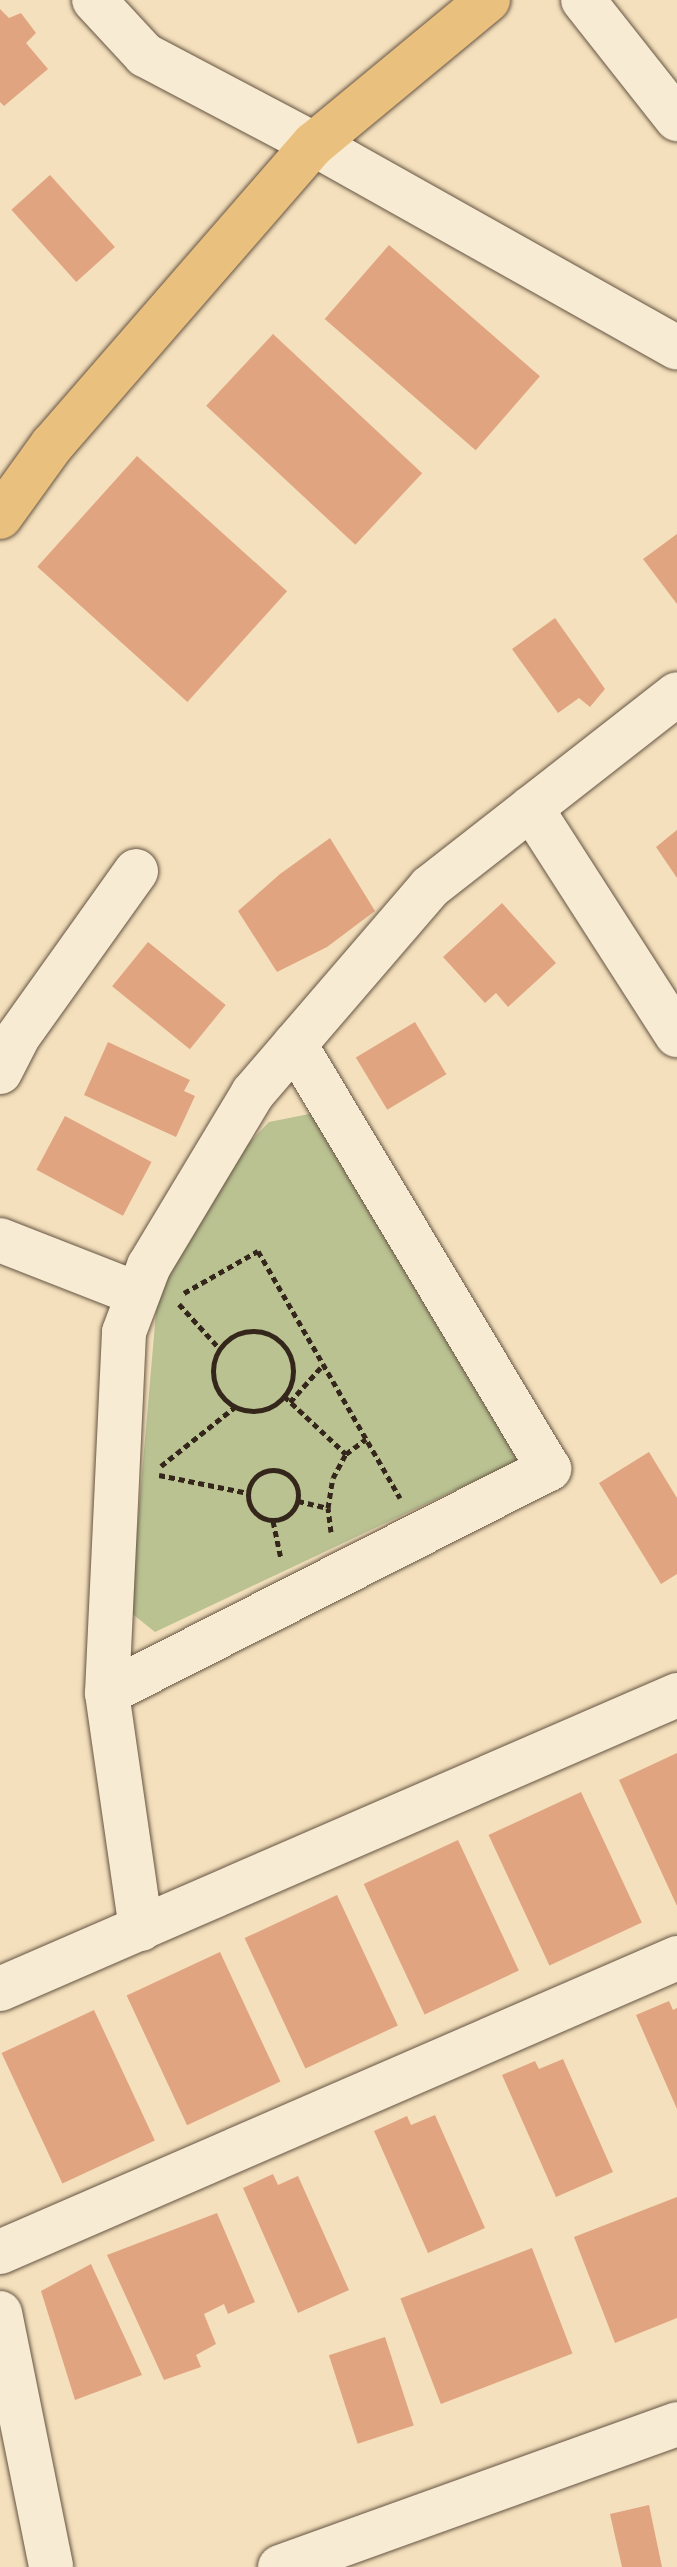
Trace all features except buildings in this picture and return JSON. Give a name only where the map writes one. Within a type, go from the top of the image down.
[{"type":"main road","points":[[0,517],[52,445],[314,144],[488,0]]},
{"type":"street","points":[[94,0],[145,55],[314,144],[677,348]]},
{"type":"street","points":[[583,0],[677,119]]},
{"type":"street","points":[[141,1929],[107,1693],[124,1332],[149,1266],[253,1093],[430,887],[677,694]]},
{"type":"street","points":[[531,808],[677,1035]]},
{"type":"street","points":[[0,1072],[17,1038],[136,871]]},
{"type":"street","points":[[107,1693],[549,1469],[295,1044]]},
{"type":"street","points":[[0,1240],[138,1294]]},
{"type":"street","points":[[0,1989],[677,1695]]},
{"type":"street","points":[[0,2252],[677,1958]]},
{"type":"street","points":[[0,2313],[51,2567]]},
{"type":"street","points":[[280,2567],[677,2424]]},
{"type":"path","points":[[220,1349],[174,1299],[258,1251],[420,1534]]},
{"type":"path","points":[[254,1331],[278,1340],[292,1362],[293,1375],[284,1396],[260,1411],[235,1407],[217,1388],[215,1362],[220,1349],[229,1340],[254,1331]]},
{"type":"path","points":[[290,1402],[323,1365]]},
{"type":"path","points":[[284,1396],[346,1454]]},
{"type":"path","points":[[235,1407],[151,1474],[248,1493]]},
{"type":"path","points":[[333,1540],[328,1508],[333,1478],[346,1454],[366,1439]]},
{"type":"path","points":[[277,1470],[292,1478],[298,1501],[289,1515],[273,1521],[258,1515],[248,1493],[261,1473],[277,1470]]},
{"type":"path","points":[[298,1501],[328,1508]]},
{"type":"green space","points":[[319,1112],[519,1460],[155,1632],[130,1612],[157,1301],[181,1233],[228,1165],[269,1122]]}]
